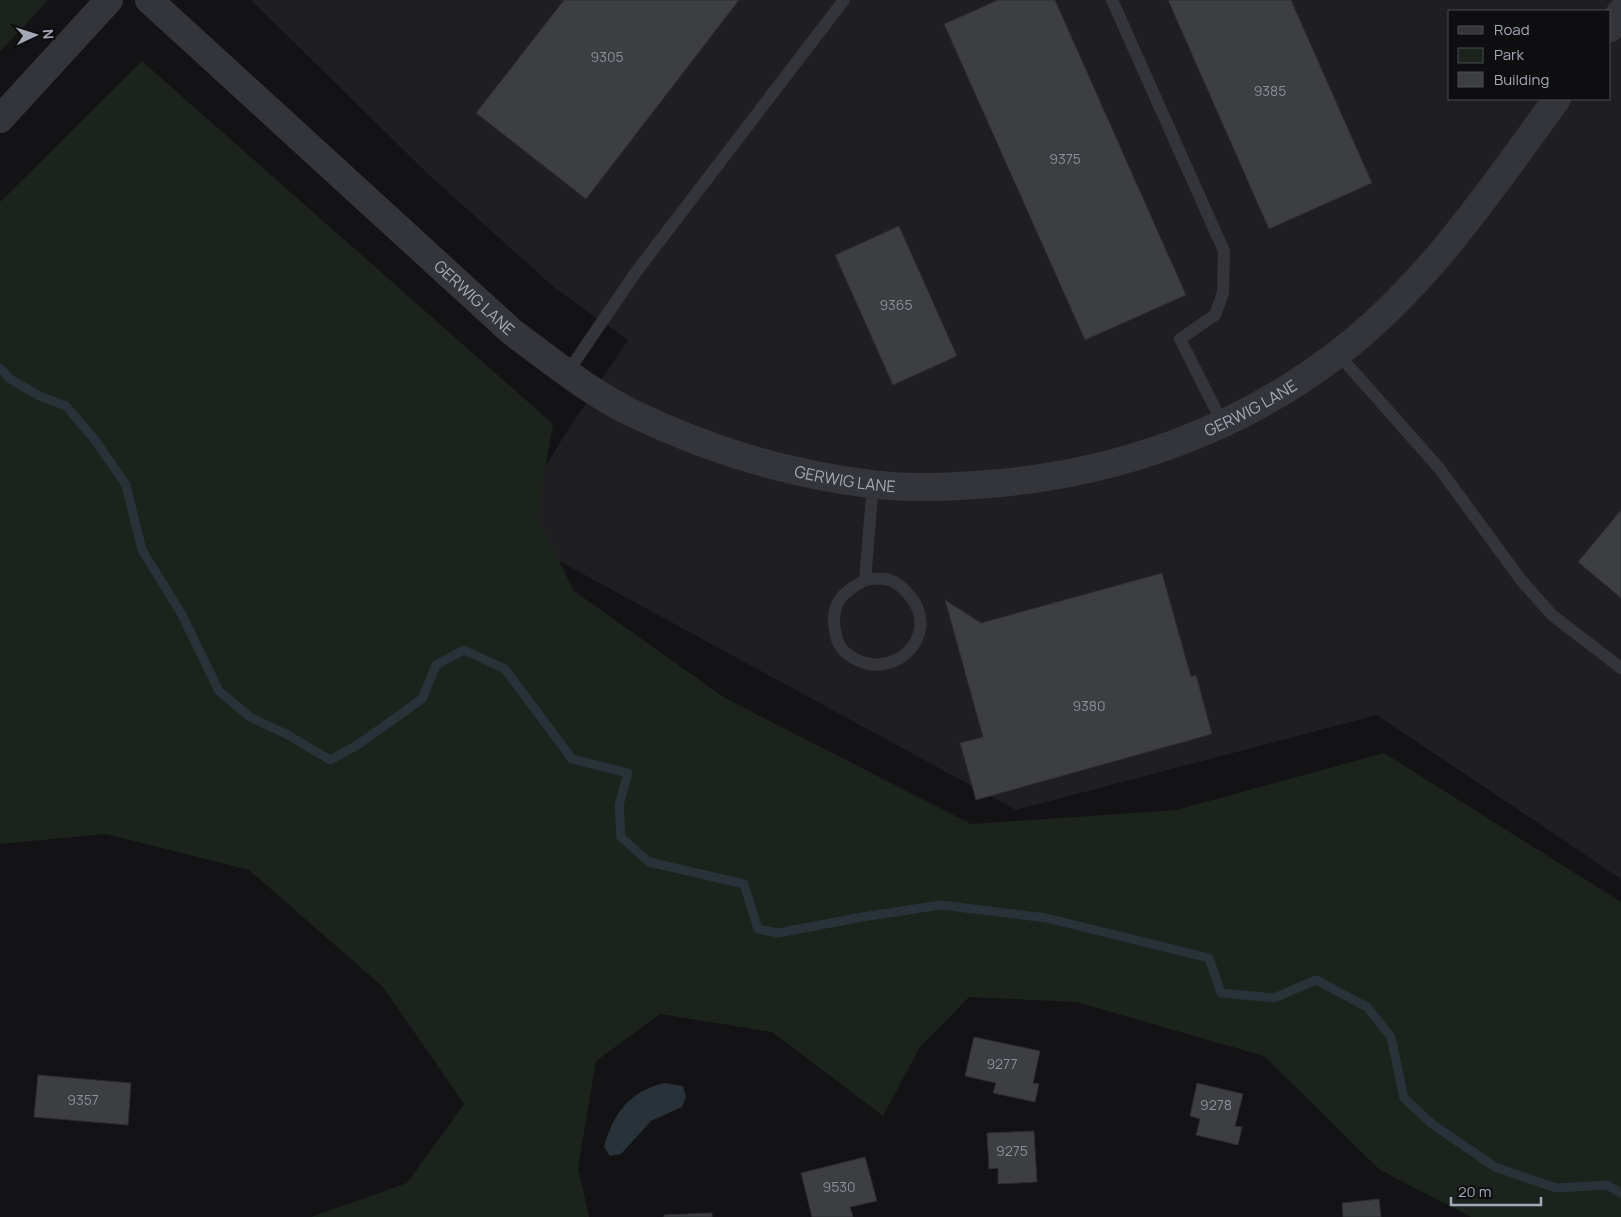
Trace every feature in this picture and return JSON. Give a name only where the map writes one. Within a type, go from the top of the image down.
[{"type":"street","points":[[0,118],[109,0]]},
{"type":"street","name":"GERWIG LANE","points":[[149,0],[512,332],[567,373],[628,411],[691,438],[750,459],[806,474],[873,484],[941,488],[1027,481],[1102,468],[1163,449],[1222,424],[1258,406],[1338,354],[1417,281],[1460,230],[1557,100]]},
{"type":"street","points":[[1611,27],[1621,12]]},
{"type":"lane","points":[[567,373],[636,272],[844,0]]},
{"type":"lane","points":[[1112,0],[1224,251],[1224,293],[1215,315],[1180,339],[1222,424]]},
{"type":"lane","points":[[1338,354],[1439,468],[1491,541],[1533,594],[1552,615],[1621,668]]},
{"type":"lane","points":[[865,580],[873,484]]},
{"type":"lane","points":[[884,579],[902,586],[916,602],[921,620],[918,638],[909,652],[897,661],[878,666],[858,662],[844,651],[836,639],[833,618],[837,603],[847,590],[865,580],[884,579]]},
{"type":"shaded area","points":[[251,0],[1621,0],[1621,879],[1377,715],[1016,810],[506,532],[564,436],[628,340],[556,289],[430,176]]},
{"type":"shaded area","points":[[665,1083],[683,1086],[686,1097],[682,1107],[651,1121],[621,1154],[610,1156],[604,1147],[612,1124],[618,1114],[625,1105],[642,1091]]},
{"type":"green space","points":[[0,0],[48,0],[0,52]]},
{"type":"green space","points":[[142,61],[553,424],[537,517],[574,591],[725,698],[971,824],[1176,810],[1384,753],[1621,902],[1621,1217],[1471,1217],[1380,1170],[1264,1056],[1076,1002],[969,997],[920,1047],[883,1116],[772,1032],[660,1014],[596,1061],[578,1167],[589,1217],[311,1217],[407,1183],[464,1104],[383,987],[249,870],[106,834],[0,844],[0,202]]},
{"type":"building","points":[[564,0],[739,0],[586,199],[476,113]]},
{"type":"building","points":[[998,0],[1055,0],[1186,295],[1085,340],[944,24]]},
{"type":"building","points":[[1168,0],[1291,0],[1372,183],[1269,229]]},
{"type":"building","points":[[899,226],[957,356],[893,385],[835,255]]},
{"type":"building","points":[[1621,510],[1621,598],[1578,562]]},
{"type":"building","points":[[1162,573],[1191,677],[1196,675],[1212,734],[976,800],[960,743],[983,737],[945,600],[981,623]]},
{"type":"building","points":[[974,1037],[1040,1051],[1033,1083],[1039,1084],[1035,1102],[993,1093],[996,1083],[965,1076]]},
{"type":"building","points":[[38,1075],[131,1083],[128,1125],[34,1117]]},
{"type":"building","points":[[1197,1083],[1243,1094],[1235,1126],[1242,1127],[1238,1145],[1196,1135],[1200,1119],[1190,1116]]},
{"type":"building","points":[[1034,1131],[1037,1182],[998,1184],[998,1168],[989,1169],[987,1133]]},
{"type":"building","points":[[865,1157],[877,1201],[850,1207],[853,1217],[812,1217],[801,1173]]},
{"type":"building","points":[[1379,1199],[1381,1217],[1343,1217],[1342,1203]]},
{"type":"building","points":[[712,1213],[712,1217],[664,1217],[664,1215]]},
{"type":"waterway","points":[[0,368],[10,379],[40,396],[66,406],[95,440],[126,485],[142,550],[181,613],[219,691],[250,717],[288,735],[330,760],[359,744],[422,699],[436,665],[464,650],[505,669],[572,759],[628,773],[619,805],[621,837],[649,862],[744,884],[758,929],[778,933],[862,917],[941,905],[1046,918],[1209,958],[1221,993],[1274,998],[1316,980],[1367,1007],[1391,1037],[1404,1098],[1432,1124],[1495,1167],[1556,1188],[1607,1185],[1621,1193]]}]
